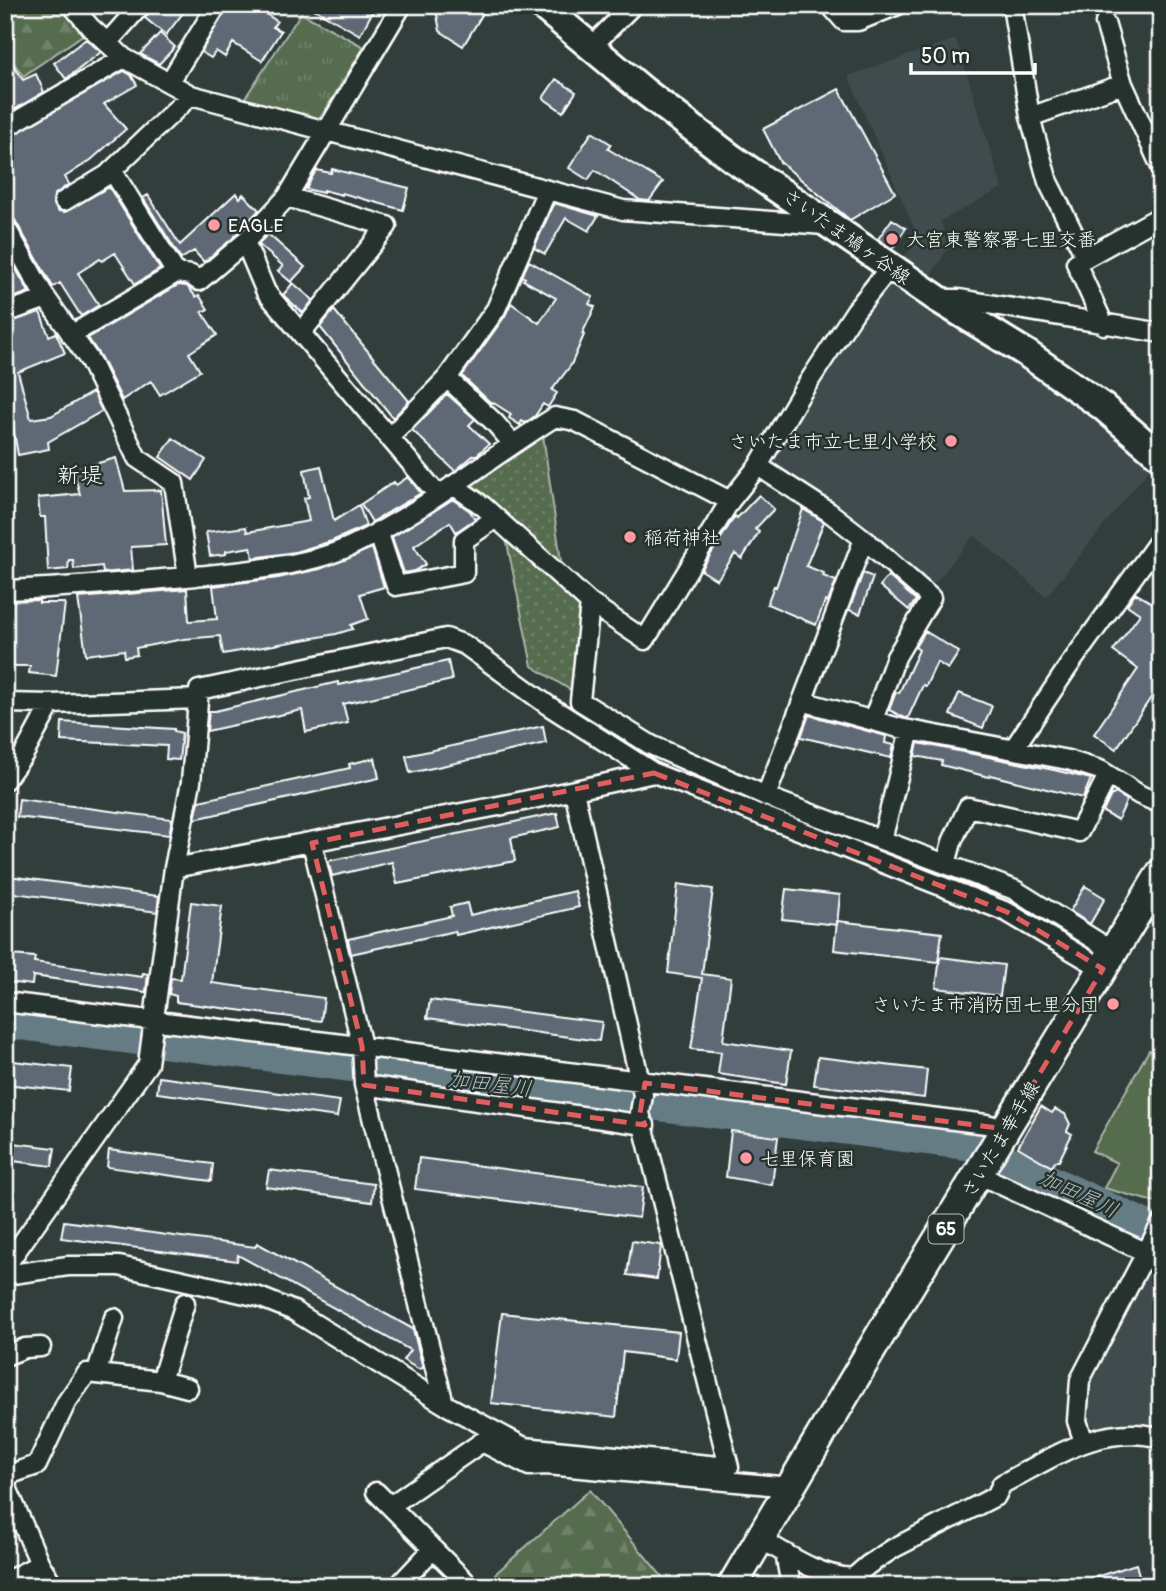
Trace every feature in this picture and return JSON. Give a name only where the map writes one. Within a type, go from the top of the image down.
[{"type":"main road","name":"さいたま鳩ヶ谷線","points":[[541,5],[732,158],[939,299],[1026,353],[1102,406],[1161,457]]},
{"type":"main road","name":"さいたま幸手線","points":[[732,1586],[892,1315],[980,1175],[1108,961],[1157,889]]},
{"type":"street","points":[[72,5],[90,27],[124,58],[191,95],[623,210],[832,225]]},
{"type":"street","points":[[107,43],[141,5]]},
{"type":"street","points":[[71,335],[176,273],[191,275],[200,281],[245,242],[287,197],[402,5]]},
{"type":"street","points":[[591,47],[633,5]]},
{"type":"street","points":[[830,5],[844,21],[858,21],[898,5]]},
{"type":"street","points":[[169,83],[213,6]]},
{"type":"street","points":[[1018,7],[1030,117],[1048,182],[1085,256]]},
{"type":"street","points":[[1105,23],[1123,84],[1161,167]]},
{"type":"street","points":[[5,128],[124,58]]},
{"type":"street","points":[[1030,117],[1123,84]]},
{"type":"street","points":[[64,201],[112,170],[191,95]]},
{"type":"street","points":[[112,170],[176,273]]},
{"type":"street","points":[[389,438],[447,378],[496,309],[547,190]]},
{"type":"street","points":[[287,197],[387,226],[301,333]]},
{"type":"street","points":[[1104,325],[1076,263],[1161,216]]},
{"type":"street","points":[[5,226],[46,298],[90,361],[137,458],[174,483],[188,577]]},
{"type":"street","points":[[245,242],[266,292],[438,495]]},
{"type":"street","points":[[453,485],[496,518],[590,603],[645,640],[730,501],[758,466],[800,395],[856,310],[891,266]]},
{"type":"street","points":[[5,313],[46,298]]},
{"type":"street","points":[[939,299],[959,299],[1161,333]]},
{"type":"street","points":[[447,378],[495,423],[513,444]]},
{"type":"street","points":[[5,590],[135,583],[243,572],[307,560],[351,547],[438,495],[555,417],[575,421],[730,501]]},
{"type":"street","points":[[758,466],[864,538],[931,598],[896,657],[873,720]]},
{"type":"street","points":[[378,531],[396,586],[464,573],[464,541],[496,518]]},
{"type":"street","points":[[766,796],[864,538]]},
{"type":"street","points":[[1014,748],[1068,667],[1161,538]]},
{"type":"street","points":[[590,603],[580,701],[651,745],[766,796],[1015,890],[1108,961]]},
{"type":"street","points":[[5,1267],[148,1064],[174,868],[191,782],[200,690],[446,638],[466,645],[549,706],[654,773],[1007,912],[1108,961]]},
{"type":"street","points":[[5,703],[198,699]]},
{"type":"street","points":[[802,701],[910,730],[1068,760],[1100,770],[1140,795],[1161,804]]},
{"type":"street","points":[[5,780],[24,754],[51,704]]},
{"type":"street","points":[[882,840],[910,730]]},
{"type":"street","points":[[174,868],[312,843],[654,773]]},
{"type":"street","points":[[946,864],[968,807],[1079,832],[1108,775]]},
{"type":"street","points":[[390,1506],[482,1443],[529,1466],[547,1457],[729,1466],[642,1104],[574,790]]},
{"type":"street","points":[[312,843],[362,1046],[365,1085],[444,1404]]},
{"type":"street","points":[[5,1002],[153,1034],[362,1046],[521,1065],[642,1104]]},
{"type":"street","points":[[365,1085],[986,1124],[1006,1129]]},
{"type":"street","points":[[980,1175],[1145,1252]]},
{"type":"street","points":[[1084,1442],[1077,1421],[1080,1380],[1161,1224]]},
{"type":"street","points":[[5,1275],[68,1266],[119,1266],[259,1297],[294,1311],[444,1404],[547,1457],[791,1486]]},
{"type":"street","points":[[161,1381],[185,1303]]},
{"type":"street","points":[[96,1374],[114,1318]]},
{"type":"street","points":[[5,1356],[25,1348],[41,1347]]},
{"type":"street","points":[[54,1586],[40,1564],[6,1483],[37,1465],[66,1403],[87,1373],[161,1381],[188,1388]]},
{"type":"street","points":[[761,1539],[816,1570],[836,1577],[866,1579],[868,1565],[894,1548],[996,1496],[1002,1484],[1084,1442],[1112,1434],[1161,1438]]},
{"type":"street","points":[[376,1492],[470,1586]]},
{"type":"street","points":[[401,1583],[433,1549]]},
{"type":"street","points":[[785,1553],[791,1586]]},
{"type":"street","points":[[5,1582],[40,1564]]},
{"type":"highlighted area","points":[[654,773],[1007,912],[1103,969],[1006,1129],[645,1083],[640,1113],[645,1125],[364,1085],[362,1046],[312,843]]},
{"type":"shaded area","points":[[956,39],[1002,188],[941,221],[948,248],[930,277],[904,257],[919,239],[848,76]]},
{"type":"shaded area","name":"さいたま市立七里小学校","points":[[891,276],[1025,368],[1152,466],[1046,597],[974,535],[932,587],[842,512],[768,467],[768,459],[854,323]]},
{"type":"shaded area","points":[[1161,1243],[1161,1430],[1147,1426],[1096,1428],[1085,1419],[1091,1378]]},
{"type":"green space","points":[[5,5],[66,5],[87,32],[23,76],[5,50]]},
{"type":"green space","points":[[301,13],[364,47],[319,120],[243,101]]},
{"type":"green space","points":[[542,428],[562,568],[461,482]]},
{"type":"green space","points":[[505,533],[580,600],[572,691],[532,666]]},
{"type":"green space","points":[[1149,1050],[1161,1056],[1161,1204],[1104,1188],[1117,1163],[1092,1151]]},
{"type":"green space","points":[[590,1490],[670,1586],[502,1586],[495,1574]]},
{"type":"building","points":[[155,5],[189,5],[166,35],[145,18]]},
{"type":"building","points":[[228,5],[251,5],[277,21],[273,27],[281,31],[262,61],[233,43],[225,57],[216,51],[211,58],[201,52]]},
{"type":"building","points":[[307,5],[362,5],[373,11],[360,35]]},
{"type":"building","points":[[440,5],[488,5],[463,46],[440,31],[436,10]]},
{"type":"building","points":[[160,33],[175,47],[159,64],[140,54]]},
{"type":"building","points":[[86,39],[101,52],[66,79],[54,63]]},
{"type":"building","points":[[5,53],[23,80],[36,74],[44,92],[5,115]]},
{"type":"building","points":[[124,71],[131,75],[137,85],[104,104],[126,129],[91,160],[65,177],[69,184],[54,195],[53,202],[58,211],[65,212],[109,187],[160,269],[135,284],[115,253],[102,261],[100,259],[78,273],[99,305],[81,316],[60,283],[53,287],[15,220],[5,210],[5,139]]},
{"type":"building","points":[[556,79],[576,92],[563,112],[543,98]]},
{"type":"building","points":[[839,89],[895,193],[850,220],[780,162],[763,129]]},
{"type":"building","points":[[592,132],[611,144],[608,149],[663,182],[649,201],[640,200],[595,170],[588,180],[569,168]]},
{"type":"building","points":[[332,169],[409,188],[403,210],[342,193],[306,189],[316,170],[331,173]]},
{"type":"building","name":"EAGLE","points":[[236,193],[240,198],[243,194],[259,210],[232,239],[204,262],[194,251],[181,259],[143,198],[148,195],[180,245]]},
{"type":"building","points":[[554,203],[598,216],[589,231],[566,218],[545,254],[534,248]]},
{"type":"building","points":[[892,219],[906,228],[892,249],[878,239]]},
{"type":"building","points":[[268,234],[305,267],[291,282],[278,271],[283,266],[258,244]]},
{"type":"building","points":[[5,250],[29,292],[5,301]]},
{"type":"building","points":[[529,261],[593,297],[589,304],[595,307],[571,365],[552,390],[557,393],[548,407],[543,404],[535,416],[525,423],[522,421],[520,425],[509,418],[511,414],[491,403],[462,376],[505,316],[511,303],[539,323],[556,298],[523,280],[525,278],[522,276]]},
{"type":"building","points":[[293,283],[313,300],[303,313],[283,295]]},
{"type":"building","points":[[178,285],[187,286],[196,297],[199,295],[208,309],[202,312],[217,335],[189,353],[200,371],[160,395],[151,381],[122,400],[88,338]]},
{"type":"building","points":[[334,310],[409,401],[393,418],[320,327]]},
{"type":"building","points":[[40,312],[49,336],[56,333],[65,353],[18,372],[31,419],[51,416],[93,392],[102,411],[48,442],[49,449],[18,455],[11,415],[5,417],[5,324]]},
{"type":"building","points":[[447,394],[475,419],[469,425],[489,444],[455,471],[412,430]]},
{"type":"building","points":[[173,438],[206,460],[193,480],[160,457]]},
{"type":"building","points":[[116,458],[125,491],[161,490],[166,545],[131,547],[133,570],[103,573],[102,566],[74,569],[73,560],[69,560],[68,569],[48,571],[45,517],[40,517],[38,498],[80,494],[73,470]]},
{"type":"building","points":[[321,466],[334,521],[359,505],[366,526],[332,541],[295,552],[253,558],[251,547],[210,556],[206,532],[246,527],[247,532],[309,521],[304,498],[309,497],[304,470]]},
{"type":"building","points":[[408,477],[421,493],[372,522],[361,504],[394,482],[396,485]]},
{"type":"building","points":[[759,495],[774,509],[755,529],[759,532],[742,559],[735,554],[717,580],[701,570],[735,516],[737,518]]},
{"type":"building","points":[[453,499],[470,511],[475,519],[456,532],[450,522],[414,546],[426,564],[415,571],[404,573],[392,537]]},
{"type":"building","points":[[803,509],[824,522],[806,566],[836,581],[816,625],[767,604],[774,586],[776,587]]},
{"type":"building","points":[[372,548],[384,587],[360,594],[368,619],[351,625],[353,629],[223,654],[220,636],[184,639],[136,648],[137,655],[125,657],[124,650],[86,655],[78,598],[187,589],[189,621],[217,619],[213,586],[278,578],[320,569]]},
{"type":"building","points":[[863,573],[873,577],[860,614],[849,610]]},
{"type":"building","points":[[888,576],[916,600],[909,610],[880,586]]},
{"type":"building","points":[[1135,593],[1161,608],[1161,683],[1116,749],[1094,734],[1138,669],[1113,651],[1140,614],[1127,605]]},
{"type":"building","points":[[39,600],[39,603],[65,603],[56,676],[29,673],[30,666],[5,666],[5,601]]},
{"type":"building","points":[[925,631],[959,652],[948,669],[937,662],[908,718],[905,718],[889,710],[919,650],[915,647]]},
{"type":"building","points":[[448,661],[452,680],[343,704],[348,723],[306,732],[302,710],[207,731],[209,711]]},
{"type":"building","points":[[959,693],[992,706],[983,728],[950,715]]},
{"type":"building","points":[[809,715],[886,736],[885,743],[894,745],[891,758],[801,737]]},
{"type":"building","points":[[62,722],[174,729],[182,733],[179,760],[166,759],[167,746],[61,741]]},
{"type":"building","points":[[543,726],[546,743],[410,773],[406,756]]},
{"type":"building","points":[[918,743],[1091,779],[1083,798],[941,765],[942,761],[915,756]]},
{"type":"building","points":[[375,758],[379,778],[195,819],[199,801],[350,768],[349,764]]},
{"type":"building","points":[[1115,793],[1127,800],[1118,820],[1103,812],[1111,795]]},
{"type":"building","points":[[19,799],[172,819],[169,835],[17,817]]},
{"type":"building","points":[[557,813],[560,827],[511,838],[515,861],[397,884],[392,862],[332,876],[328,861]]},
{"type":"building","points":[[8,876],[159,896],[157,912],[6,892]]},
{"type":"building","points":[[678,884],[713,889],[702,974],[731,978],[723,1041],[791,1051],[786,1084],[718,1074],[721,1052],[691,1049],[702,978],[668,973]]},
{"type":"building","points":[[1085,886],[1105,898],[1090,924],[1070,911]]},
{"type":"building","points":[[786,889],[840,895],[837,925],[782,919]]},
{"type":"building","points":[[575,891],[579,907],[456,935],[455,931],[351,954],[348,939],[452,916],[450,907],[467,903],[470,915]]},
{"type":"building","points":[[191,902],[222,906],[212,983],[324,998],[321,1021],[176,1002],[176,996],[169,994],[171,978],[181,979]]},
{"type":"building","points":[[837,921],[942,933],[938,962],[834,950]]},
{"type":"building","points":[[10,955],[35,957],[34,962],[142,977],[143,973],[148,974],[146,992],[33,976],[32,985],[6,982],[5,958],[10,958]]},
{"type":"building","points":[[940,957],[1004,965],[1000,996],[936,988]]},
{"type":"building","points":[[430,1000],[602,1022],[599,1041],[427,1018]]},
{"type":"building","points":[[818,1057],[927,1070],[924,1098],[814,1085]]},
{"type":"building","points":[[5,1060],[72,1068],[69,1091],[5,1084]]},
{"type":"building","points":[[159,1077],[340,1101],[337,1117],[157,1093]]},
{"type":"building","points":[[1041,1106],[1052,1113],[1055,1109],[1065,1114],[1070,1124],[1067,1131],[1072,1134],[1059,1161],[1055,1161],[1052,1167],[1018,1147]]},
{"type":"building","points":[[731,1131],[778,1137],[772,1185],[726,1177]]},
{"type":"building","points":[[5,1142],[55,1148],[52,1166],[5,1160]]},
{"type":"building","points":[[109,1150],[213,1164],[211,1181],[107,1167]]},
{"type":"building","points":[[419,1158],[643,1187],[639,1218],[415,1189]]},
{"type":"building","points":[[269,1170],[374,1184],[372,1202],[266,1187]]},
{"type":"building","points":[[64,1221],[255,1247],[257,1243],[413,1329],[423,1368],[418,1369],[403,1360],[410,1350],[238,1255],[237,1261],[61,1238]]},
{"type":"building","points":[[632,1241],[661,1245],[657,1279],[627,1275]]},
{"type":"building","points":[[502,1313],[679,1332],[676,1359],[623,1352],[616,1417],[491,1403]]},
{"type":"building","points":[[1136,1564],[1142,1586],[1077,1586],[1077,1583]]},
{"type":"waterway","name":"加田屋川","points":[[5,1023],[975,1146]]},
{"type":"waterway","name":"加田屋川","points":[[1012,1162],[1146,1225]]},
{"type":"place","name":"EAGLE","points":[[214,225]]},
{"type":"place","name":"大宮東警察署七里交番","points":[[892,239]]},
{"type":"place","name":"さいたま市立七里小学校","points":[[951,441]]},
{"type":"place","name":"稲荷神社","points":[[630,537]]},
{"type":"place","name":"さいたま市消防団七里分団","points":[[1113,1004]]},
{"type":"place","name":"七里保育園","points":[[746,1158]]},
{"type":"district","name":"新堤","points":[[80,475]]}]
